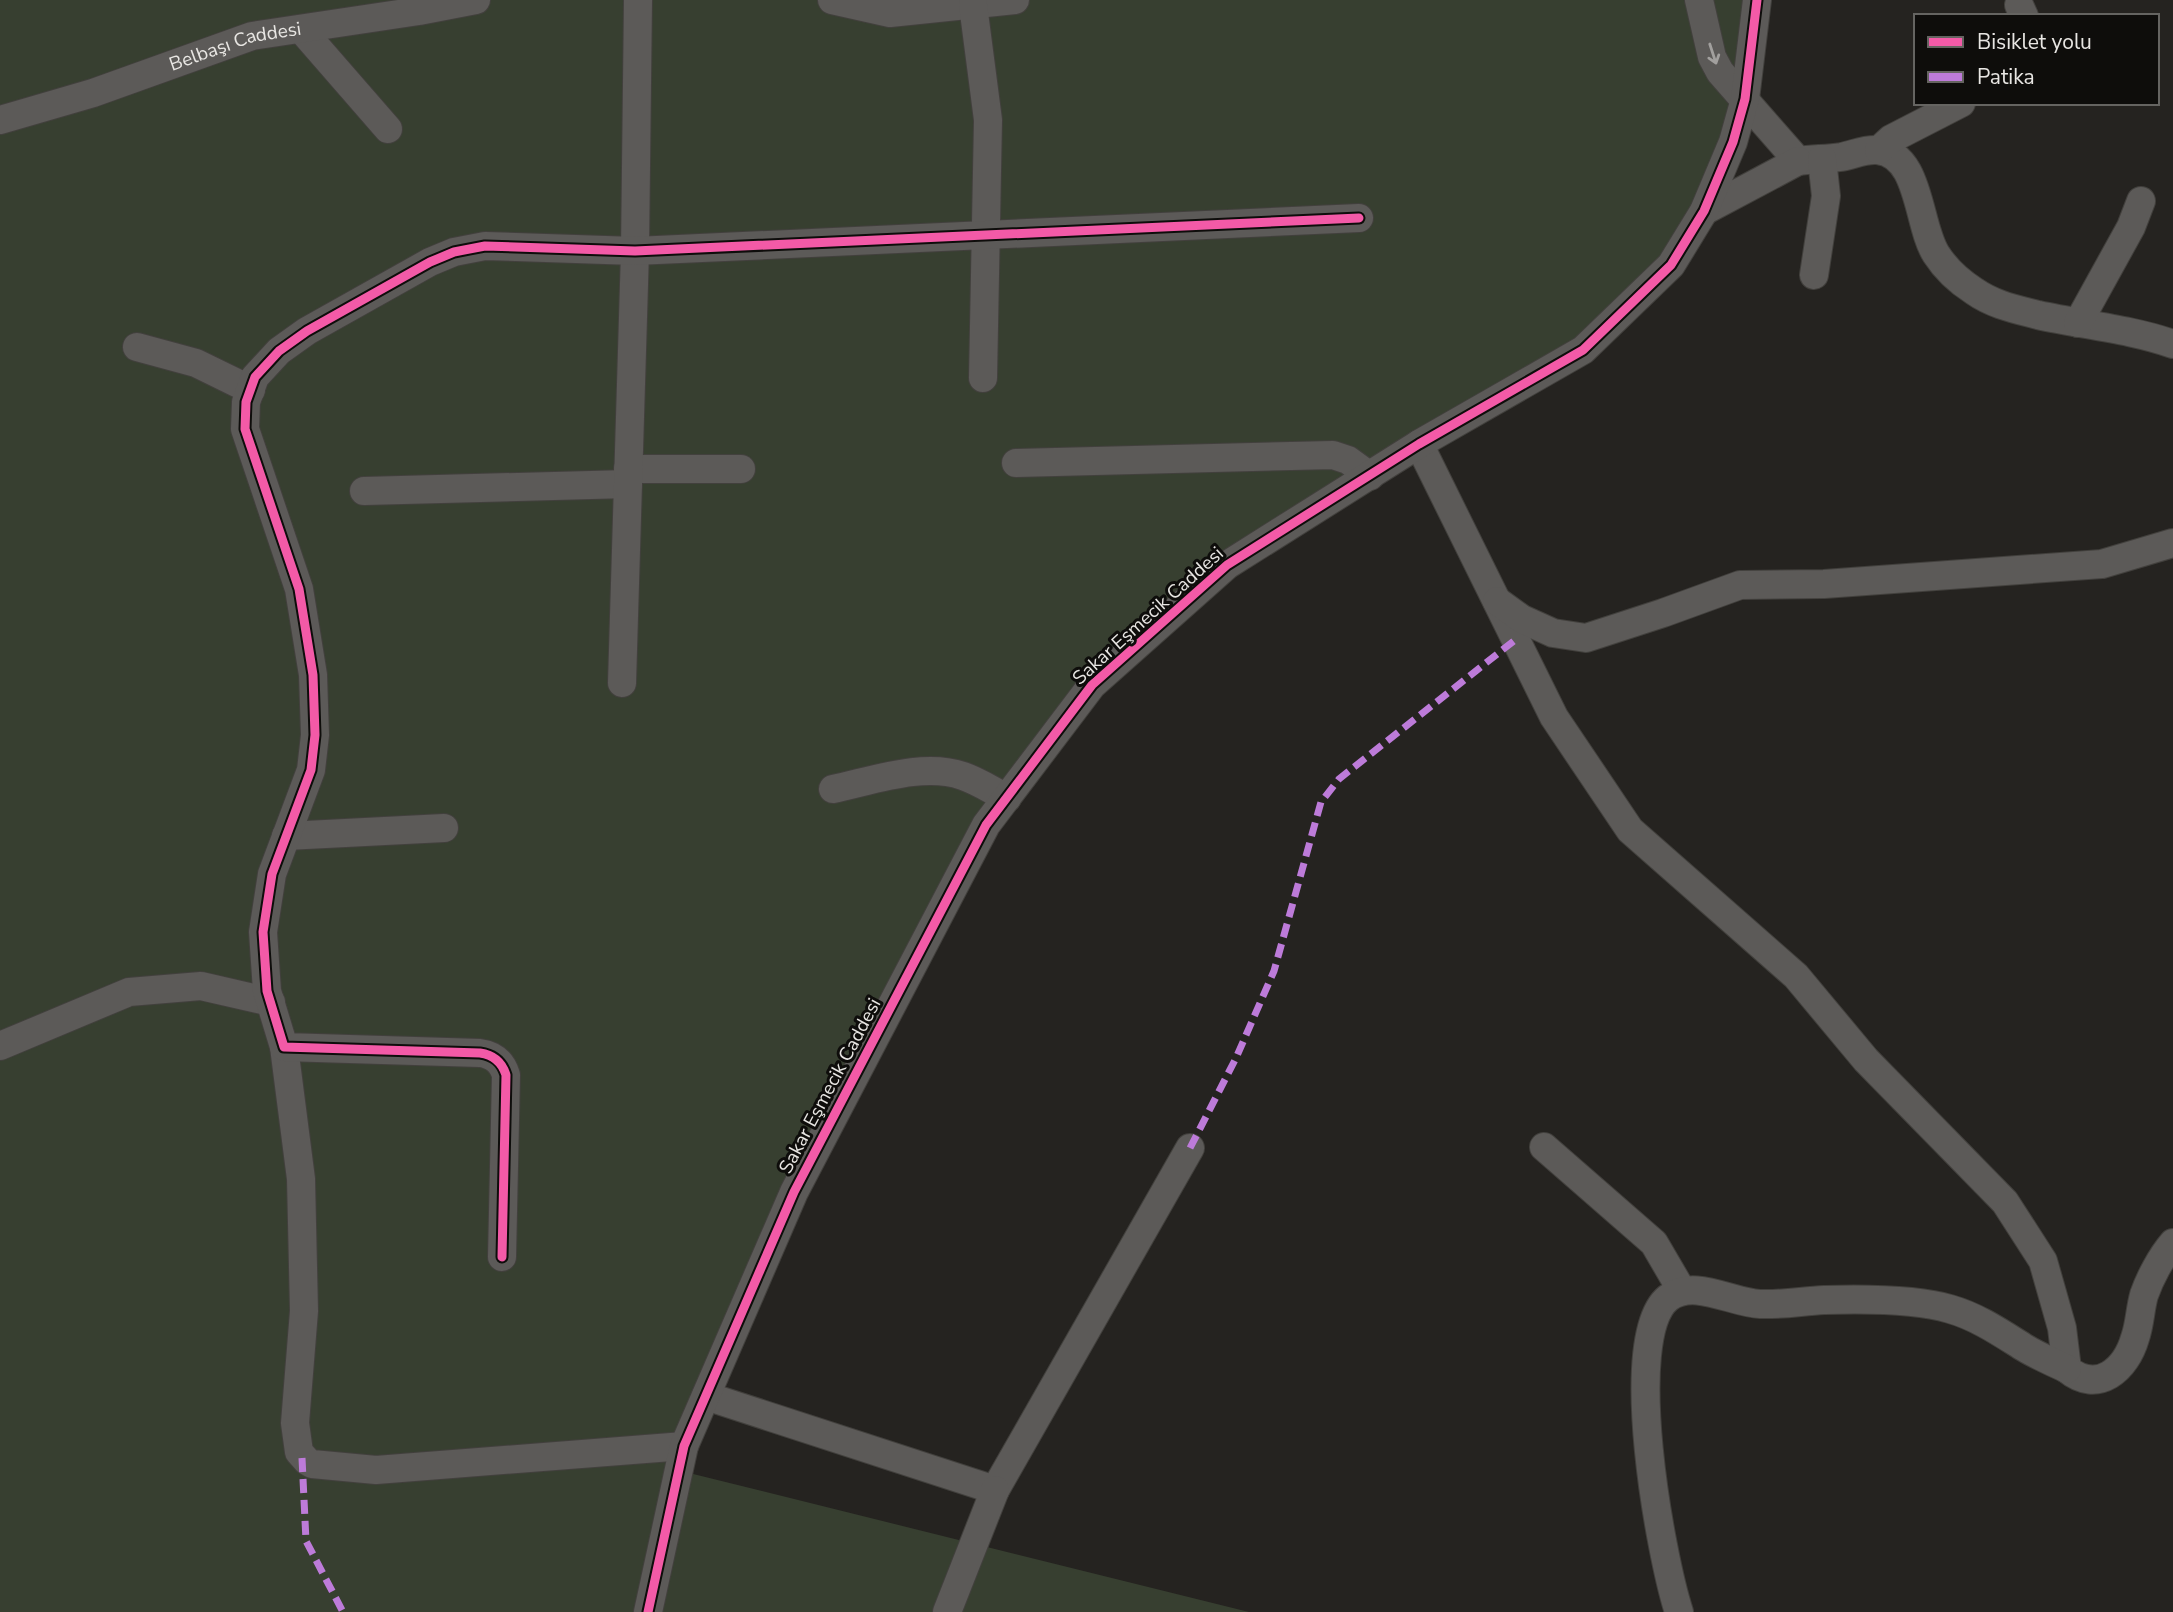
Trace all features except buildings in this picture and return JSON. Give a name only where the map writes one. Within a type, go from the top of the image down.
[{"type":"street","name":"Belbaşı Caddesi","points":[[0,120],[93,93],[252,36],[476,0]]},
{"type":"street","points":[[622,683],[635,251],[638,0]]},
{"type":"street","points":[[832,0],[891,13],[1016,0]]},
{"type":"street","points":[[1699,0],[1712,57],[1731,86],[1810,160],[1826,196],[1814,275]]},
{"type":"street","name":"Sakar Eşmecik Caddesi","points":[[648,1612],[684,1446],[794,1192],[986,825],[1091,685],[1227,565],[1419,444],[1583,350],[1671,265],[1704,211],[1733,142],[1745,99],[1757,0]]},
{"type":"street","points":[[973,5],[988,120],[983,378]]},
{"type":"street","points":[[301,29],[388,129]]},
{"type":"street","points":[[1879,150],[1891,139],[1957,105]]},
{"type":"street","points":[[1704,211],[1810,160],[1843,157],[1868,150],[1891,153],[1900,160],[1911,177],[1923,223],[1936,253],[1946,267],[1972,290],[1999,306],[2147,335],[2173,344]]},
{"type":"street","points":[[2078,323],[2131,227],[2141,201]]},
{"type":"street","points":[[684,1446],[376,1471],[312,1464],[303,1458],[295,1423],[304,1311],[301,1178],[284,1047],[267,991],[263,932],[272,874],[311,770],[316,734],[313,675],[299,589],[245,429],[246,402],[256,377],[279,351],[307,331],[430,262],[485,246],[635,251],[1359,218]]},
{"type":"street","points":[[137,347],[196,363],[251,390]]},
{"type":"street","points":[[1419,444],[1554,717],[1630,830],[1796,976],[1867,1060],[2005,1202],[2043,1261],[2062,1328],[2067,1369]]},
{"type":"street","points":[[1016,463],[1334,455],[1348,460],[1370,476]]},
{"type":"street","points":[[364,491],[741,470]]},
{"type":"street","points":[[1495,600],[1521,620],[1553,633],[1586,638],[1740,585],[1824,583],[2102,564],[2173,543]]},
{"type":"street","points":[[833,789],[913,773],[936,772],[961,775],[1007,798]]},
{"type":"street","points":[[286,836],[444,828]]},
{"type":"street","points":[[0,1046],[129,992],[201,986],[271,1002]]},
{"type":"street","points":[[284,1047],[480,1053],[500,1062],[506,1075],[502,1257]]},
{"type":"street","points":[[1544,1147],[1654,1243],[1682,1291]]},
{"type":"street","points":[[947,1612],[995,1490],[1190,1148]]},
{"type":"street","points":[[1679,1612],[1670,1583],[1651,1486],[1646,1392],[1651,1331],[1661,1305],[1670,1296],[1694,1290],[1759,1304],[1826,1300],[1894,1301],[1949,1308],[1992,1325],[2027,1349],[2084,1380],[2094,1380],[2104,1378],[2122,1364],[2135,1339],[2144,1295],[2165,1252],[2173,1243]]},
{"type":"street","points":[[706,1396],[995,1490]]},
{"type":"green space","points":[[0,0],[1762,0],[1758,39],[1692,224],[1610,321],[1311,510],[1066,719],[895,996],[681,1471],[1249,1612],[0,1612]]},
{"type":"marked path","points":[[1190,1148],[1236,1058],[1274,971],[1321,802],[1339,779],[1515,640]]},
{"type":"marked path","points":[[302,1458],[306,1541],[343,1612]]},
{"type":"cycle path","points":[[648,1612],[684,1446],[794,1192],[986,825],[1092,685],[1227,565],[1419,444],[1583,350],[1671,265],[1704,211],[1733,142],[1745,99],[1757,0]]},
{"type":"cycle path","points":[[502,1257],[506,1075],[500,1063],[493,1057],[480,1053],[284,1047],[267,991],[263,932],[272,874],[311,770],[315,735],[313,675],[299,589],[245,429],[246,402],[255,377],[279,351],[307,331],[430,262],[454,252],[485,246],[635,251],[1359,218]]}]
